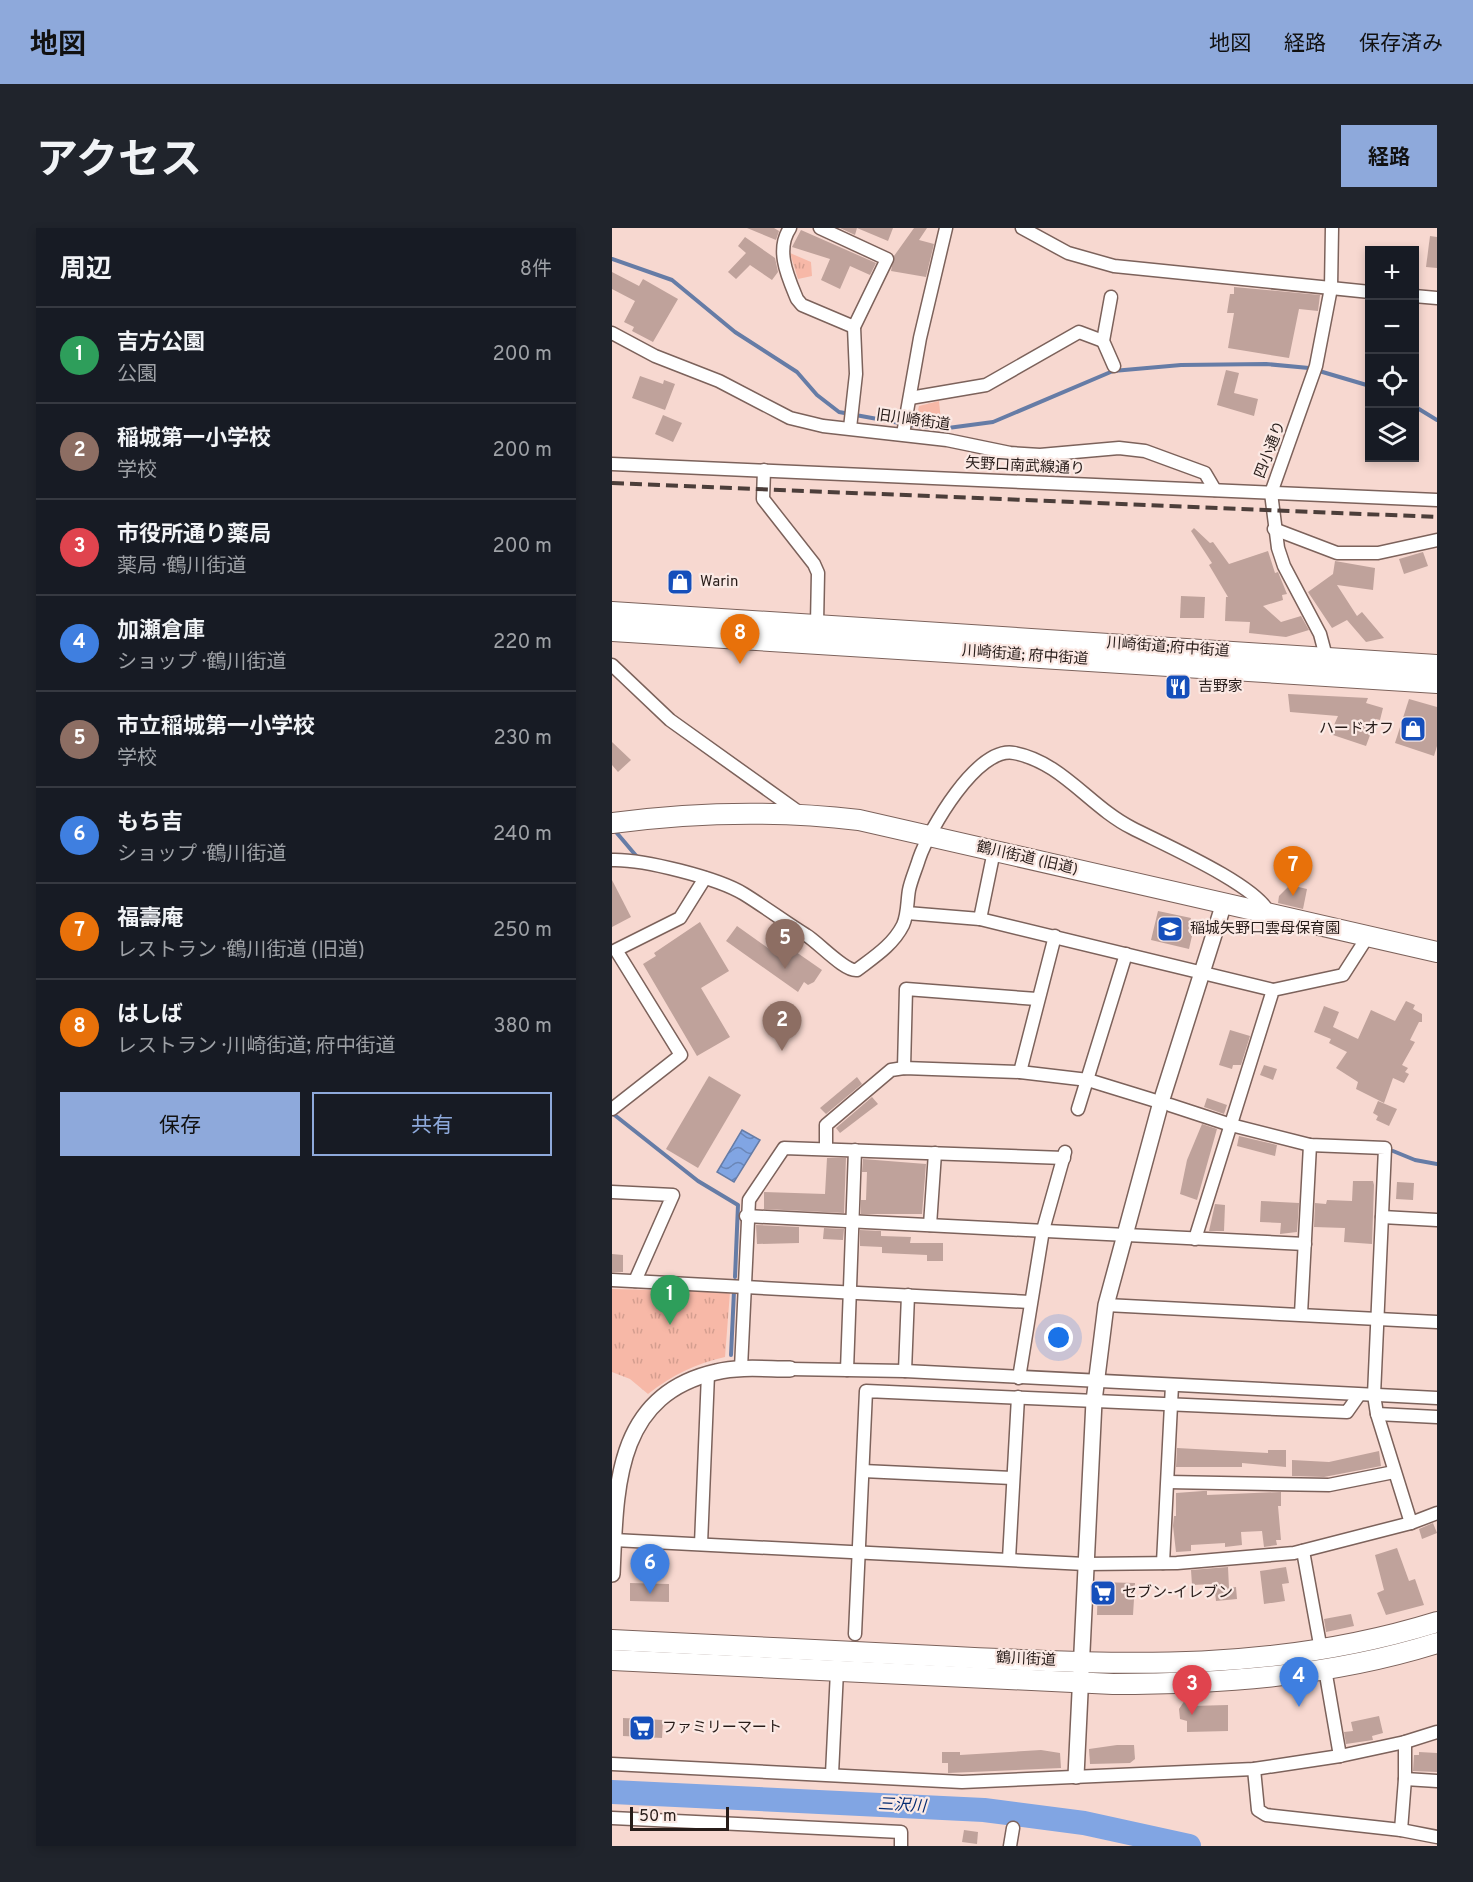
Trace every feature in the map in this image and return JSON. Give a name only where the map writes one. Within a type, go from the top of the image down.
[{"type":"main road","name":"川崎街道;府中街道","points":[[612,612],[817,624],[1328,667],[1437,665]]},
{"type":"main road","name":"川崎街道; 府中街道","points":[[612,630],[1328,667],[1437,683]]},
{"type":"main road","name":"鶴川街道 (旧道)","points":[[612,823],[714,812],[800,813],[859,820],[1437,952]]},
{"type":"main road","name":"鶴川街道","points":[[1323,1660],[1437,1622]]},
{"type":"main road","name":"鶴川街道","points":[[612,1640],[1224,1682],[1323,1660],[1437,1643]]},
{"type":"main road","name":"鶴川街道","points":[[612,1660],[837,1671],[1081,1672]]},
{"type":"street","points":[[790,228],[782,252],[797,299],[802,305],[854,327]]},
{"type":"street","points":[[820,228],[887,258],[854,327],[856,374],[850,428]]},
{"type":"street","points":[[903,434],[920,338],[946,228]]},
{"type":"street","points":[[1022,228],[1068,253],[1114,266],[1365,291]]},
{"type":"street","name":"四小通り","points":[[1328,667],[1312,616],[1284,566],[1275,529],[1270,493],[1315,370],[1331,288],[1332,228]]},
{"type":"street","points":[[1419,296],[1437,298]]},
{"type":"street","points":[[1111,297],[1103,341],[1114,366]]},
{"type":"street","points":[[910,398],[986,385],[1079,332],[1103,341]]},
{"type":"street","name":"旧川崎街道","points":[[612,333],[655,356],[719,381],[790,418],[823,426],[903,434],[1020,454],[1040,455],[1119,448],[1144,451],[1205,473],[1215,490]]},
{"type":"street","name":"矢野口南武線通り","points":[[612,464],[1437,500]]},
{"type":"street","points":[[764,470],[763,499],[814,564],[818,573],[817,624]]},
{"type":"street","points":[[1275,529],[1337,553],[1378,553],[1437,540]]},
{"type":"street","points":[[612,665],[670,720],[800,813]]},
{"type":"street","points":[[612,860],[630,859],[705,879],[743,893],[815,941],[852,970],[857,970],[886,947],[903,924],[907,912],[909,889],[928,836],[944,811],[983,764],[999,752],[1014,753],[1040,762],[1071,781],[1102,809],[1129,827],[1230,879],[1264,903],[1269,913]]},
{"type":"street","points":[[980,919],[994,851]]},
{"type":"street","points":[[613,1108],[681,1055],[616,950],[680,918],[705,879]]},
{"type":"street","points":[[1076,1776],[1094,1401],[1106,1305],[1123,1235],[1201,972],[1224,903]]},
{"type":"street","points":[[907,912],[980,919],[1273,990],[1343,975],[1368,936]]},
{"type":"street","points":[[1020,1072],[1055,936]]},
{"type":"street","points":[[1078,1108],[1126,954]]},
{"type":"street","points":[[904,1068],[906,989],[1037,999]]},
{"type":"street","points":[[1195,1239],[1273,990]]},
{"type":"street","points":[[826,1149],[826,1125],[891,1070],[904,1068],[1020,1072],[1088,1080],[1153,1100]]},
{"type":"street","points":[[1170,1106],[1231,1125],[1310,1145],[1384,1148],[1374,1395],[1377,1414],[1411,1523]]},
{"type":"street","points":[[1301,1314],[1310,1145]]},
{"type":"street","points":[[741,1368],[748,1200],[784,1148],[1065,1154],[1043,1230],[1019,1378]]},
{"type":"street","points":[[848,1370],[855,1150]]},
{"type":"street","points":[[930,1225],[934,1153]]},
{"type":"street","points":[[612,1192],[673,1195],[635,1281]]},
{"type":"street","points":[[746,1216],[1305,1244]]},
{"type":"street","points":[[1382,1217],[1437,1220]]},
{"type":"street","points":[[612,1280],[1030,1302]]},
{"type":"street","points":[[905,1371],[908,1295]]},
{"type":"street","points":[[1106,1305],[1437,1322]]},
{"type":"street","points":[[612,1574],[617,1460],[645,1414],[685,1383],[708,1374],[741,1368],[905,1371],[1437,1398]]},
{"type":"street","points":[[887,1371],[887,1390]]},
{"type":"street","points":[[701,1544],[708,1374]]},
{"type":"street","points":[[1041,1398],[1042,1379]]},
{"type":"street","points":[[1163,1563],[1172,1385]]},
{"type":"street","points":[[855,1634],[866,1391],[887,1390],[1347,1412],[1359,1395]]},
{"type":"street","points":[[1009,1559],[1018,1398]]},
{"type":"street","points":[[1377,1414],[1437,1417]]},
{"type":"street","points":[[863,1471],[1012,1478]]},
{"type":"street","points":[[1168,1482],[1329,1485],[1394,1472]]},
{"type":"street","points":[[614,1540],[1085,1564],[1229,1561],[1303,1551],[1411,1523],[1437,1513]]},
{"type":"street","points":[[1303,1551],[1340,1756]]},
{"type":"street","points":[[832,1774],[837,1671]]},
{"type":"street","points":[[612,1764],[962,1782],[1254,1769],[1340,1756],[1405,1742],[1437,1732]]},
{"type":"street","points":[[1401,1830],[1406,1779],[1405,1742]]},
{"type":"street","points":[[1254,1769],[1258,1810],[1266,1815],[1401,1830],[1437,1837]]},
{"type":"street","points":[[1406,1779],[1437,1781]]},
{"type":"street","points":[[612,1818],[901,1832],[901,1846]]},
{"type":"street","points":[[1010,1846],[1013,1828]]},
{"type":"green space","points":[[790,253],[811,262],[812,276],[798,279]]},
{"type":"green space","points":[[939,401],[941,421],[916,419],[919,406]]},
{"type":"green space","points":[[612,1289],[730,1292],[725,1357],[684,1371],[648,1394],[630,1379],[612,1372]]},
{"type":"water","points":[[742,1130],[760,1140],[734,1182],[717,1172]]},
{"type":"building","points":[[747,228],[774,228],[779,231],[776,240]]},
{"type":"building","points":[[840,228],[857,228],[855,235]]},
{"type":"building","points":[[857,228],[893,228],[888,241]]},
{"type":"building","points":[[914,228],[927,228],[919,240],[934,244],[926,277],[891,271],[894,256]]},
{"type":"building","points":[[801,230],[876,263],[870,275],[850,266],[840,289],[821,280],[830,259],[792,247]]},
{"type":"building","points":[[1430,236],[1437,237],[1437,268],[1426,267]]},
{"type":"building","points":[[745,237],[775,258],[778,272],[772,280],[750,265],[736,279],[728,272],[746,253],[738,246]]},
{"type":"building","points":[[612,272],[639,286],[643,279],[678,299],[653,342],[632,331],[634,327],[624,322],[635,301],[612,289]]},
{"type":"building","points":[[1234,287],[1320,295],[1318,311],[1299,309],[1289,358],[1228,348],[1234,313],[1227,313],[1230,294],[1234,294]]},
{"type":"building","points":[[1226,370],[1239,373],[1234,393],[1258,399],[1254,416],[1217,405]]},
{"type":"building","points":[[640,376],[663,384],[664,380],[675,384],[665,410],[632,398]]},
{"type":"building","points":[[663,415],[682,423],[673,442],[655,434]]},
{"type":"building","points":[[1194,528],[1210,543],[1213,542],[1229,564],[1268,551],[1275,573],[1278,572],[1287,594],[1282,595],[1283,600],[1263,606],[1281,622],[1301,616],[1309,630],[1286,637],[1249,633],[1250,622],[1225,621],[1226,597],[1228,597],[1209,565],[1212,563],[1191,531]]},
{"type":"building","points":[[1423,552],[1428,566],[1404,574],[1399,559]]},
{"type":"building","points":[[1335,561],[1375,568],[1373,590],[1337,585],[1357,616],[1362,612],[1384,638],[1366,642],[1347,620],[1332,628],[1308,592],[1333,574]]},
{"type":"building","points":[[1181,596],[1205,597],[1204,618],[1180,618]]},
{"type":"building","points":[[1288,694],[1368,698],[1366,703],[1383,708],[1380,720],[1376,719],[1366,746],[1330,734],[1338,716],[1290,712]]},
{"type":"building","points":[[1409,699],[1437,707],[1437,746],[1434,756],[1395,743]]},
{"type":"building","points":[[612,742],[631,760],[618,772],[612,765]]},
{"type":"building","points":[[612,880],[631,917],[612,927]]},
{"type":"building","points":[[1290,885],[1307,889],[1303,909],[1278,903],[1279,896]]},
{"type":"building","points":[[1158,911],[1191,918],[1189,925],[1194,927],[1189,949],[1151,940]]},
{"type":"building","points":[[700,922],[729,971],[701,988],[730,1037],[697,1056],[643,964],[656,956],[654,953]]},
{"type":"building","points":[[737,926],[779,956],[786,945],[822,970],[814,982],[808,985],[804,982],[798,992],[726,941]]},
{"type":"building","points":[[1406,1001],[1415,1005],[1413,1009],[1422,1014],[1422,1022],[1419,1022],[1410,1040],[1415,1042],[1402,1065],[1408,1068],[1405,1072],[1409,1074],[1404,1083],[1393,1078],[1384,1103],[1356,1089],[1358,1082],[1336,1068],[1347,1052],[1329,1043],[1331,1039],[1314,1032],[1324,1006],[1339,1012],[1333,1027],[1358,1039],[1371,1010],[1395,1021]]},
{"type":"building","points":[[1230,1030],[1250,1036],[1241,1065],[1233,1065],[1232,1069],[1219,1065]]},
{"type":"building","points":[[1264,1065],[1277,1069],[1273,1080],[1260,1075]]},
{"type":"building","points":[[709,1076],[741,1095],[698,1168],[666,1149]]},
{"type":"building","points":[[857,1077],[862,1084],[826,1114],[820,1108]]},
{"type":"building","points":[[872,1097],[878,1104],[840,1133],[836,1128]]},
{"type":"building","points":[[1207,1098],[1227,1105],[1224,1114],[1204,1107]]},
{"type":"building","points":[[1378,1101],[1397,1109],[1389,1126],[1376,1120],[1378,1116],[1373,1113]]},
{"type":"building","points":[[1202,1124],[1217,1129],[1197,1200],[1180,1194],[1187,1160]]},
{"type":"building","points":[[1239,1136],[1277,1145],[1275,1156],[1237,1146]]},
{"type":"building","points":[[827,1158],[846,1158],[844,1213],[764,1209],[764,1192],[825,1194]]},
{"type":"building","points":[[863,1159],[926,1164],[922,1214],[861,1214],[861,1200],[866,1200],[867,1172],[862,1172]]},
{"type":"building","points":[[1353,1181],[1373,1181],[1372,1244],[1344,1242],[1345,1228],[1314,1227],[1315,1203],[1326,1204],[1327,1200],[1352,1201]]},
{"type":"building","points":[[1397,1182],[1414,1183],[1413,1200],[1396,1199]]},
{"type":"building","points":[[1261,1201],[1299,1203],[1297,1232],[1280,1234],[1281,1223],[1260,1222]]},
{"type":"building","points":[[1215,1204],[1225,1205],[1224,1231],[1209,1231]]},
{"type":"building","points":[[756,1225],[799,1227],[799,1243],[757,1244]]},
{"type":"building","points":[[824,1228],[844,1229],[843,1240],[823,1239]]},
{"type":"building","points":[[860,1230],[881,1231],[881,1236],[911,1237],[910,1243],[943,1243],[943,1261],[927,1261],[927,1255],[882,1253],[882,1247],[860,1246]]},
{"type":"building","points":[[612,1254],[623,1255],[623,1272],[612,1272]]},
{"type":"building","points":[[1177,1448],[1268,1453],[1268,1450],[1286,1450],[1286,1467],[1242,1463],[1242,1467],[1176,1467]]},
{"type":"building","points":[[1379,1451],[1381,1466],[1324,1477],[1292,1476],[1292,1460],[1329,1462]]},
{"type":"building","points":[[1207,1491],[1207,1495],[1281,1492],[1281,1506],[1278,1506],[1281,1540],[1276,1540],[1277,1545],[1264,1547],[1262,1531],[1241,1532],[1242,1545],[1225,1547],[1225,1543],[1191,1545],[1191,1551],[1176,1552],[1173,1526],[1174,1516],[1176,1516],[1176,1493]]},
{"type":"building","points":[[1433,1523],[1437,1533],[1422,1539],[1419,1529]]},
{"type":"building","points":[[1397,1548],[1409,1581],[1415,1579],[1424,1605],[1386,1615],[1377,1593],[1384,1590],[1375,1555]]},
{"type":"building","points":[[1228,1567],[1229,1588],[1236,1587],[1237,1599],[1216,1601],[1214,1584],[1192,1585],[1191,1570]]},
{"type":"building","points":[[1286,1567],[1289,1583],[1282,1584],[1285,1601],[1264,1604],[1260,1571]]},
{"type":"building","points":[[1098,1582],[1135,1583],[1133,1615],[1097,1615]]},
{"type":"building","points":[[630,1583],[669,1584],[669,1602],[630,1601]]},
{"type":"building","points":[[1351,1614],[1354,1626],[1326,1632],[1324,1619]]},
{"type":"building","points":[[1189,1694],[1192,1694],[1191,1706],[1228,1705],[1228,1731],[1187,1732],[1187,1721],[1180,1719],[1179,1709]]},
{"type":"building","points":[[1379,1716],[1383,1733],[1372,1736],[1373,1740],[1346,1744],[1344,1732],[1353,1731],[1351,1722]]},
{"type":"building","points":[[623,1718],[663,1720],[662,1738],[623,1736]]},
{"type":"building","points":[[1134,1745],[1135,1759],[1130,1763],[1090,1764],[1089,1749]]},
{"type":"building","points":[[1041,1750],[1060,1753],[1061,1768],[948,1773],[948,1763],[942,1763],[942,1752],[960,1752],[960,1755]]},
{"type":"building","points":[[1419,1752],[1437,1753],[1437,1772],[1413,1771],[1414,1755],[1419,1755]]},
{"type":"building","points":[[964,1830],[978,1832],[977,1844],[962,1842]]},
{"type":"waterway","points":[[612,259],[672,280],[735,332],[797,372],[817,395],[839,412],[916,426],[948,428],[993,422],[1113,371],[1181,365],[1266,364],[1309,368],[1365,385]]},
{"type":"waterway","points":[[1417,408],[1437,420]]},
{"type":"waterway","points":[[616,832],[638,858]]},
{"type":"waterway","points":[[612,1113],[698,1181],[738,1205],[735,1277]]},
{"type":"waterway","points":[[1393,1151],[1415,1160],[1437,1164]]},
{"type":"waterway","points":[[731,1355],[734,1291]]},
{"type":"waterway","name":"三沢川","points":[[612,1792],[984,1810],[1084,1823],[1189,1846]]},
{"type":"railway","points":[[612,483],[1437,517]]},
{"type":"place","name":"Warin","points":[[680,582]]},
{"type":"place","name":"はしば","points":[[740,664]]},
{"type":"place","name":"吉野家","points":[[1178,687]]},
{"type":"place","name":"ハードオフ","points":[[1413,729]]},
{"type":"place","name":"福壽庵","points":[[1293,896]]},
{"type":"place","name":"稲城矢野口雲母保育園","points":[[1170,929]]},
{"type":"place","name":"市立稲城第一小学校","points":[[785,969]]},
{"type":"place","name":"稲城第一小学校","points":[[782,1051]]},
{"type":"place","name":"吉方公園","points":[[670,1325]]},
{"type":"place","name":"セブン-イレブン","points":[[1103,1593]]},
{"type":"place","name":"もち吉","points":[[650,1594]]},
{"type":"place","name":"加瀬倉庫","points":[[1299,1707]]},
{"type":"place","name":"市役所通り薬局","points":[[1192,1715]]},
{"type":"place","name":"ファミリーマート","points":[[642,1728]]}]
